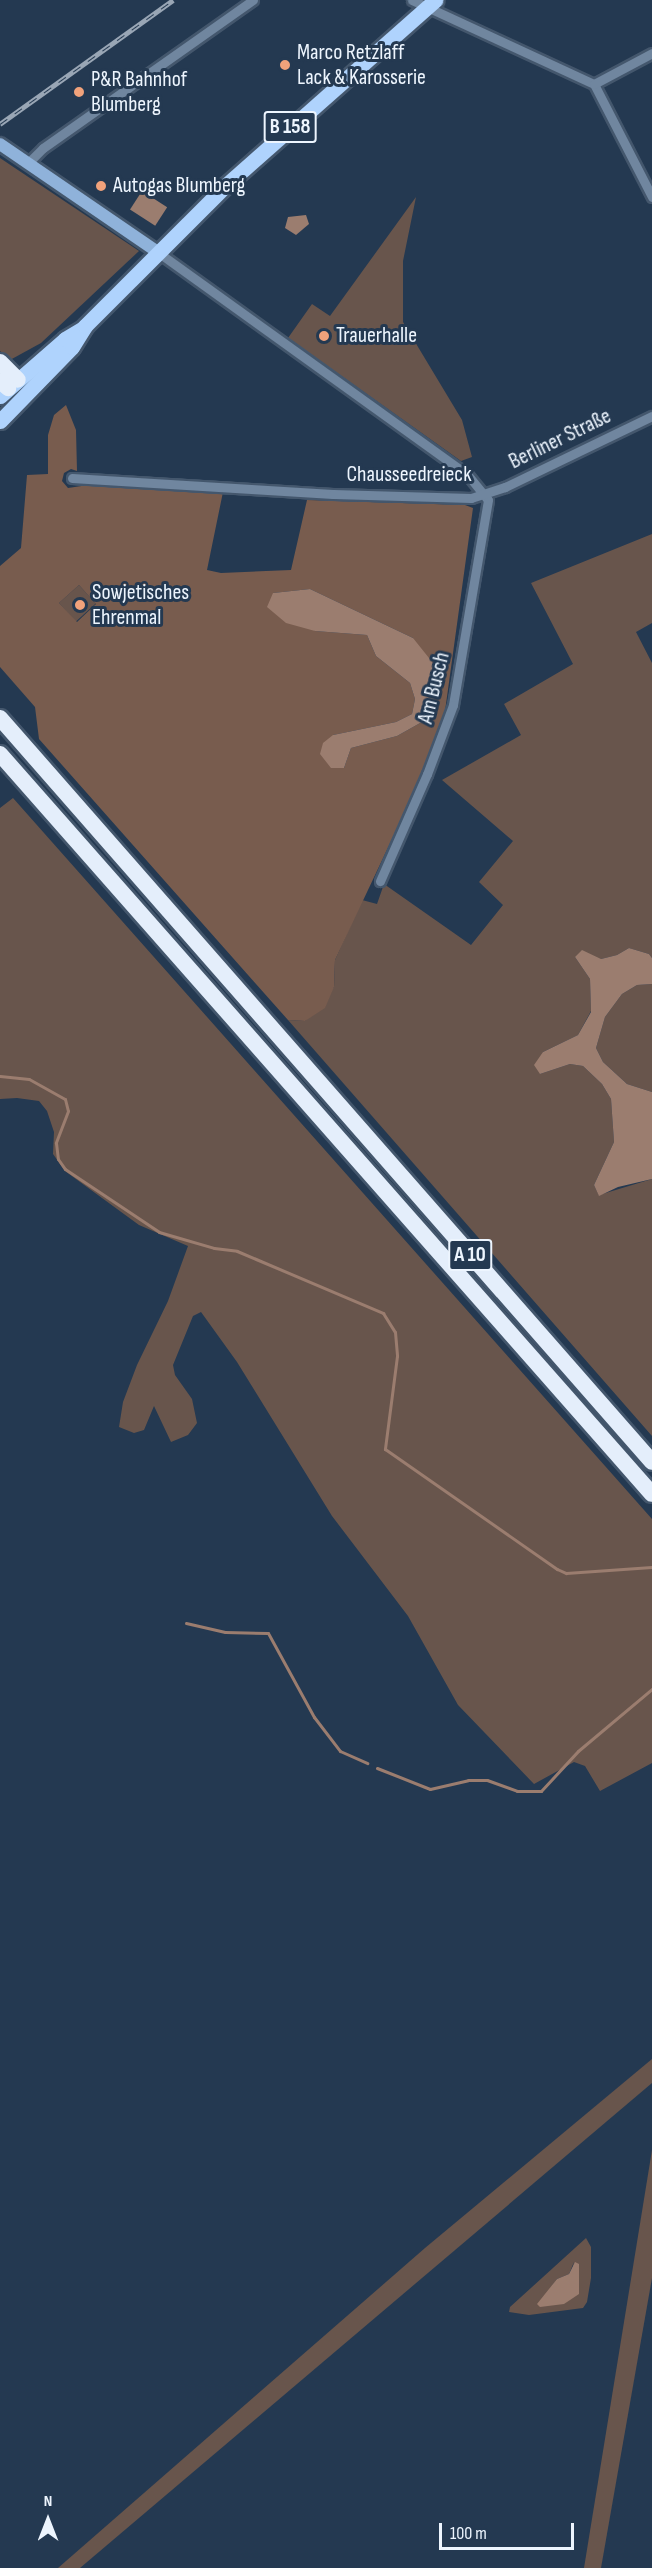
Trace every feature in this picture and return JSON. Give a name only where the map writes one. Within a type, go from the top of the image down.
[{"type":"highway","points":[[0,362],[13,390]]},
{"type":"highway","name":"A 10","points":[[0,718],[652,1462]]},
{"type":"highway","name":"A 10","points":[[2,758],[652,1494]]},
{"type":"main road","name":"B 158","points":[[0,421],[13,390],[65,339],[85,326],[261,152],[431,3]]},
{"type":"main road","points":[[0,144],[159,253]]},
{"type":"street","points":[[28,163],[43,148],[253,0]]},
{"type":"street","points":[[412,0],[431,3],[594,84],[652,197]]},
{"type":"street","points":[[594,84],[652,53]]},
{"type":"street","name":"Chausseedreieck","points":[[72,478],[385,497],[471,498],[484,494],[467,474],[159,253]]},
{"type":"street","name":"Berliner Straße","points":[[484,494],[561,461],[652,416]]},
{"type":"street","name":"Am Busch","points":[[380,881],[427,774],[453,705],[488,509],[484,494]]},
{"type":"shaded area","points":[[0,158],[139,251],[41,343],[10,360],[0,351]]},
{"type":"shaded area","points":[[142,191],[167,207],[155,226],[130,209]]},
{"type":"shaded area","points":[[416,197],[403,261],[403,322],[462,420],[472,457],[461,461],[288,338],[312,304],[330,316]]},
{"type":"shaded area","points":[[306,215],[309,224],[296,235],[285,228],[288,217]]},
{"type":"shaded area","points":[[66,405],[76,430],[77,471],[71,469],[64,473],[62,481],[68,488],[95,484],[223,492],[207,570],[221,573],[291,570],[307,500],[465,505],[473,508],[442,733],[335,960],[334,987],[325,1008],[305,1021],[288,1020],[39,739],[35,707],[0,667],[0,566],[21,548],[27,475],[48,474],[48,435],[54,415]],"holes":[[[79,585],[96,604],[77,622],[59,603]],[[310,589],[413,638],[429,718],[397,736],[351,748],[344,768],[333,735],[396,722],[412,714],[415,699],[410,683],[376,656],[367,635],[315,631],[273,593]]]},
{"type":"shaded area","points":[[652,534],[652,623],[636,632],[652,663],[652,958],[649,954],[629,948],[617,955],[601,959],[575,957],[590,979],[591,1011],[578,1035],[543,1052],[540,1074],[570,1064],[583,1066],[602,1084],[611,1099],[614,1142],[594,1185],[599,1195],[652,1179],[652,1436],[288,1020],[305,1021],[334,987],[335,960],[362,900],[377,904],[384,884],[471,945],[503,905],[479,882],[513,841],[442,780],[521,735],[504,704],[573,664],[531,583]]},
{"type":"shaded area","points":[[79,585],[96,604],[76,622],[59,603]]},
{"type":"shaded area","points":[[310,589],[413,638],[433,663],[439,683],[429,718],[397,736],[351,748],[344,768],[331,768],[320,754],[323,743],[333,735],[396,722],[412,714],[415,699],[410,683],[376,656],[367,635],[315,631],[286,623],[267,607],[273,593]]},
{"type":"shaded area","points":[[13,798],[652,1519],[652,1763],[600,1791],[585,1766],[574,1762],[534,1784],[458,1705],[408,1616],[332,1516],[237,1362],[201,1312],[193,1316],[173,1365],[175,1375],[192,1399],[197,1423],[188,1435],[171,1442],[154,1406],[144,1430],[134,1433],[119,1427],[123,1402],[137,1365],[168,1301],[188,1246],[139,1225],[65,1171],[53,1154],[54,1132],[47,1111],[39,1101],[17,1098],[0,1099],[0,808]]},
{"type":"shaded area","points":[[629,948],[649,954],[652,958],[652,984],[637,985],[622,994],[605,1017],[596,1048],[603,1062],[627,1084],[652,1092],[652,1179],[618,1187],[599,1196],[594,1185],[614,1142],[611,1099],[602,1084],[583,1066],[570,1064],[540,1074],[534,1065],[543,1052],[578,1035],[591,1012],[590,979],[575,957],[582,950],[601,959],[617,955]]},
{"type":"shaded area","points":[[652,984],[652,1092],[627,1084],[603,1062],[596,1048],[605,1017],[622,994],[637,985]]},
{"type":"shaded area","points":[[652,2059],[652,2083],[80,2568],[58,2568],[425,2248]]},
{"type":"shaded area","points":[[652,2150],[652,2278],[601,2568],[584,2568]]},
{"type":"shaded area","points":[[586,2238],[591,2247],[591,2278],[587,2302],[583,2308],[529,2315],[509,2312],[510,2307]],"holes":[[[574,2262],[564,2304],[549,2290],[557,2279],[569,2274]]]},
{"type":"shaded area","points":[[575,2262],[579,2264],[579,2294],[564,2304],[540,2307],[537,2304],[557,2279],[569,2274]]},
{"type":"waterway","points":[[0,1076],[29,1079],[65,1099],[68,1111],[56,1143],[58,1159],[65,1169],[159,1232],[214,1248],[237,1251],[383,1313],[395,1332],[397,1356],[385,1449],[566,1573],[652,1567]]},
{"type":"waterway","points":[[186,1623],[225,1632],[268,1633],[314,1717],[340,1751],[367,1763]]},
{"type":"waterway","points":[[377,1768],[430,1789],[468,1780],[487,1780],[517,1791],[541,1791],[578,1751],[652,1689]]},
{"type":"railway","points":[[0,124],[173,0]]},
{"type":"place","name":"Marco Retzlaff Lack & Karosserie","points":[[285,65]]},
{"type":"place","name":"P&R Bahnhof Blumberg","points":[[79,92]]},
{"type":"place","name":"Autogas Blumberg","points":[[101,186]]},
{"type":"place","name":"Trauerhalle","points":[[324,336]]},
{"type":"place","name":"Sowjetisches Ehrenmal","points":[[80,605]]}]
